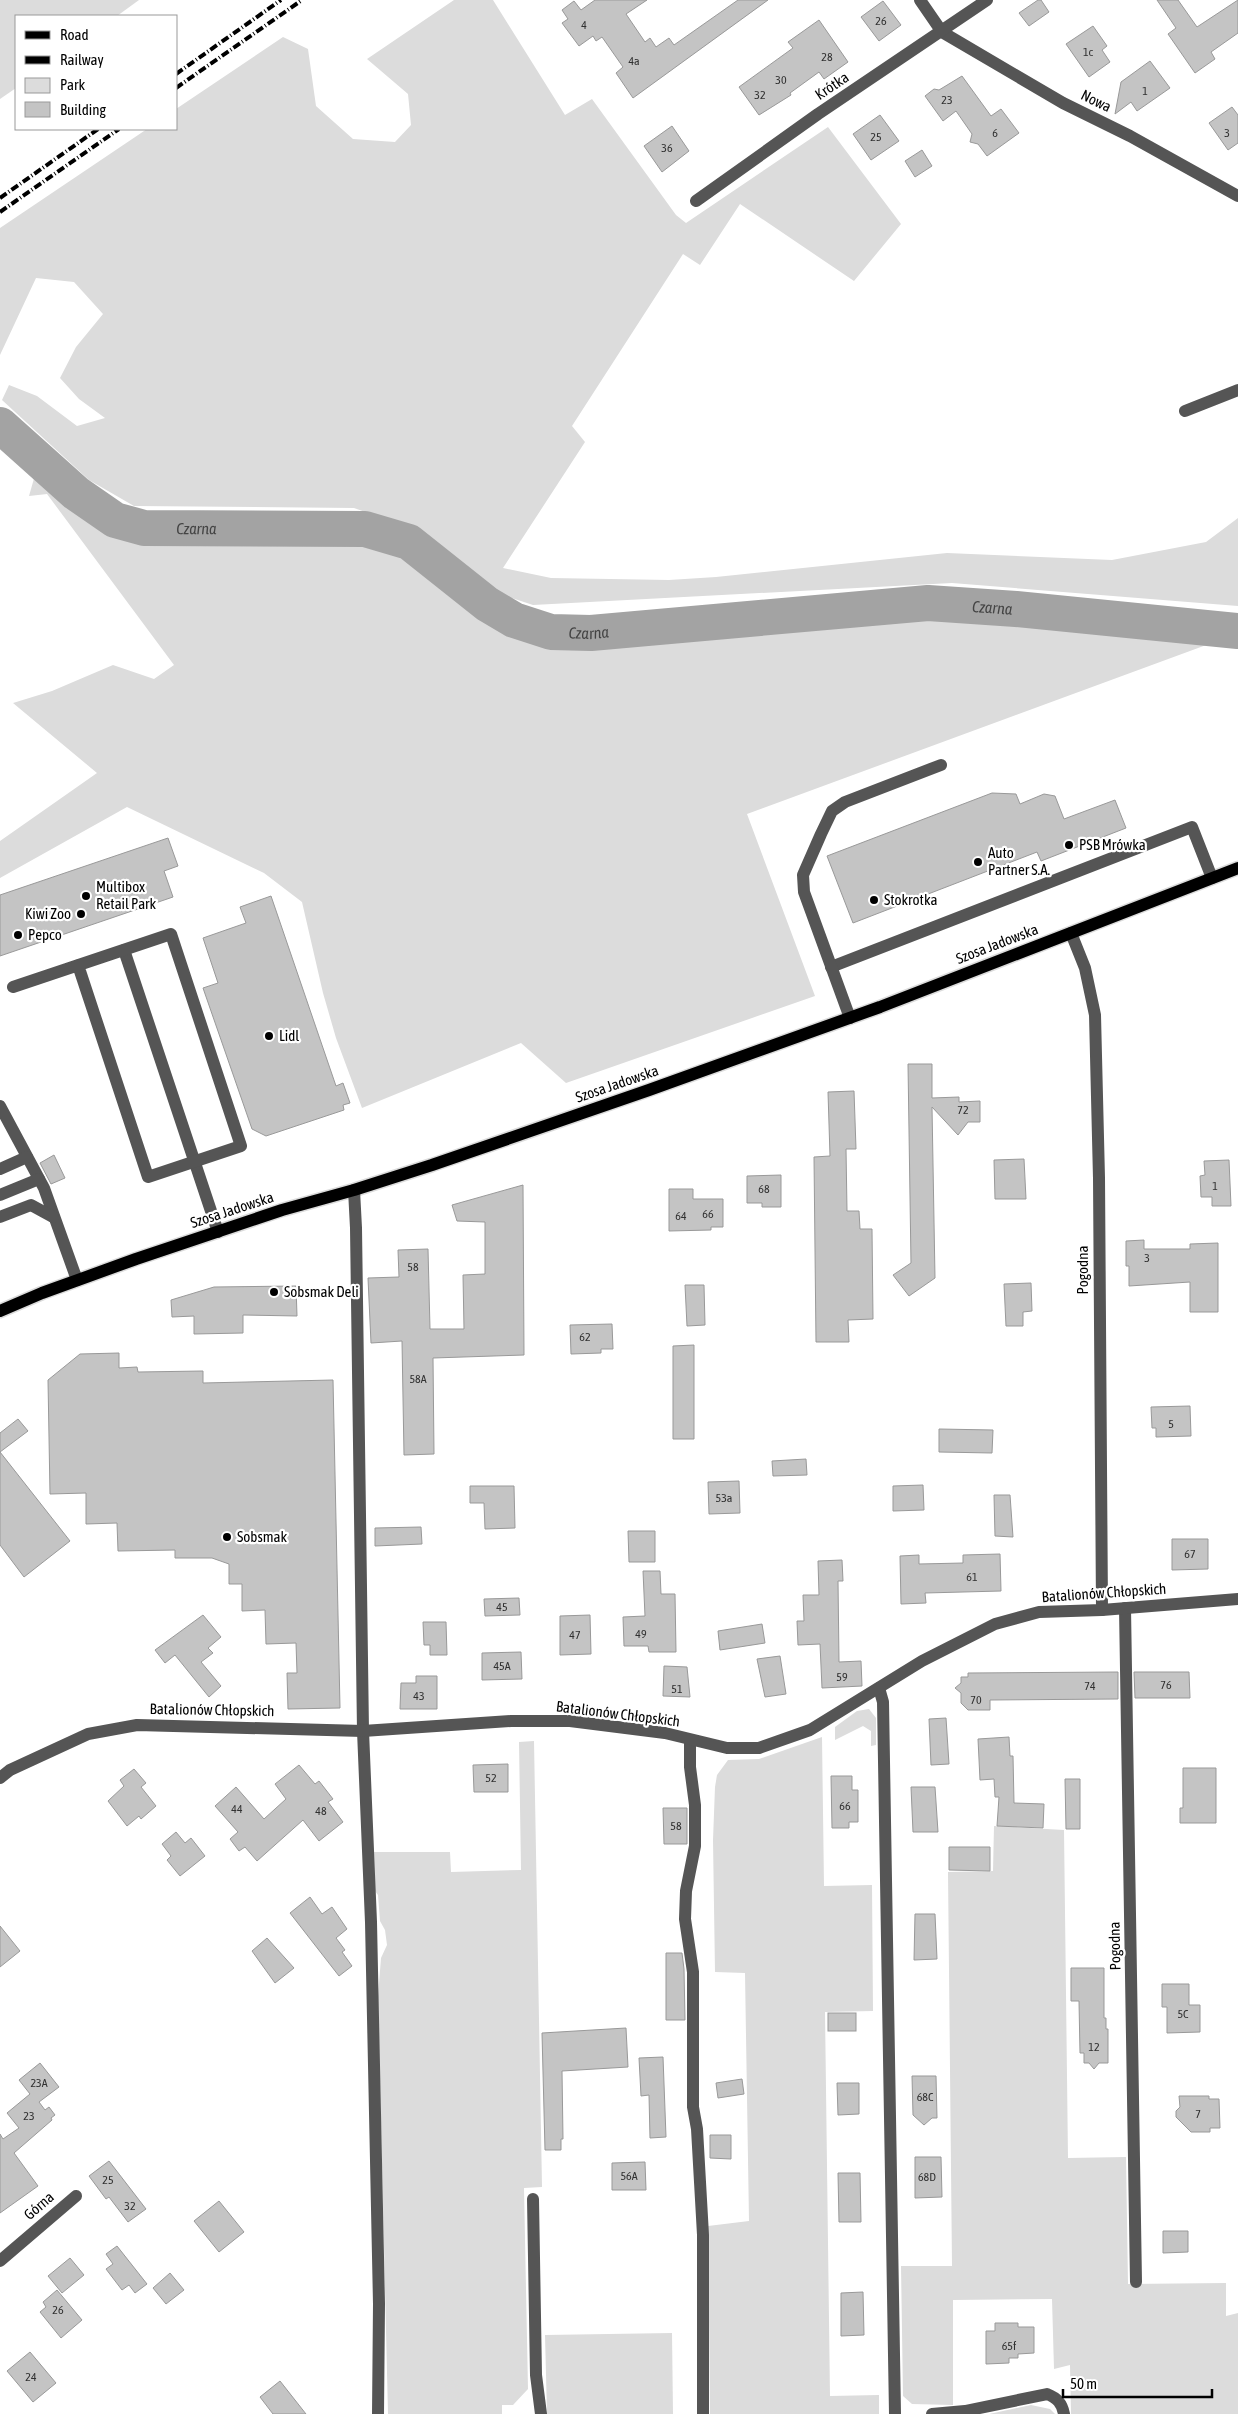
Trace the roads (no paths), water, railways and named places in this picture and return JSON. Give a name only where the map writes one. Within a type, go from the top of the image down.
[{"type":"main road","name":"Szosa Jadowska","points":[[0,1311],[77,1280],[282,1210],[354,1190],[650,1090],[850,1018],[1238,868]]},
{"type":"street","points":[[920,0],[942,32]]},
{"type":"street","name":"Krótka","points":[[696,201],[818,114],[987,0]]},
{"type":"street","name":"Nowa","points":[[942,32],[1063,103],[1130,136],[1238,196]]},
{"type":"street","points":[[1185,411],[1238,390]]},
{"type":"street","points":[[850,1018],[804,892],[803,875],[832,811],[845,802],[941,764]]},
{"type":"street","points":[[831,967],[1192,827],[1212,878]]},
{"type":"street","name":"Pogodna","points":[[1071,933],[1085,968],[1095,1016],[1099,1178],[1102,1610]]},
{"type":"street","points":[[13,987],[78,965],[124,950],[171,934],[241,1146],[148,1177],[78,965]]},
{"type":"street","points":[[124,950],[218,1232]]},
{"type":"street","points":[[0,1106],[39,1178],[77,1280]]},
{"type":"street","points":[[0,1169],[27,1157]]},
{"type":"street","points":[[0,1195],[39,1178]]},
{"type":"street","points":[[354,1190],[363,1731],[372,1922],[379,2304],[378,2414]]},
{"type":"street","points":[[0,1217],[31,1205],[53,1217]]},
{"type":"street","name":"Batalionów Chłopskich","points":[[0,1778],[10,1770],[88,1734],[137,1725],[363,1731],[511,1721],[570,1721],[664,1733],[734,1749],[775,1744],[810,1730],[922,1661],[996,1624],[1038,1612],[1102,1610],[1238,1599]]},
{"type":"street","name":"Pogodna","points":[[1124,1608],[1136,2282]]},
{"type":"street","points":[[879,1688],[883,1702],[895,2414]]},
{"type":"street","points":[[690,1740],[690,1767],[695,1805],[695,1846],[686,1891],[685,1919],[693,1972],[692,2107],[697,2129],[703,2234],[703,2414]]},
{"type":"street","name":"Górna","points":[[0,2261],[76,2196]]},
{"type":"street","points":[[533,2199],[536,2375],[541,2414]]},
{"type":"street","points":[[932,2414],[965,2412],[1047,2394],[1055,2397],[1062,2407],[1064,2414]]},
{"type":"waterway","name":"Czarna","points":[[0,425],[76,493],[115,520],[144,528],[365,529],[409,542],[487,604],[514,620],[551,632],[591,633],[928,603],[1016,609],[1238,631]]},
{"type":"railway","points":[[178,73],[281,0]]},
{"type":"railway","points":[[178,87],[302,0]]},
{"type":"railway","points":[[0,198],[97,130]]},
{"type":"railway","points":[[0,212],[118,130]]},
{"type":"place","name":"PSB Mrówka","points":[[1069,845]]},
{"type":"place","name":"Auto Partner S.A.","points":[[978,862]]},
{"type":"place","name":"Multibox Retail Park","points":[[86,896]]},
{"type":"place","name":"Stokrotka","points":[[874,900]]},
{"type":"place","name":"Kiwi Zoo","points":[[81,914]]},
{"type":"place","name":"Pepco","points":[[18,935]]},
{"type":"place","name":"Lidl","points":[[269,1036]]},
{"type":"place","name":"Sobsmak Deli","points":[[274,1292]]},
{"type":"place","name":"Sobsmak","points":[[227,1537]]}]
